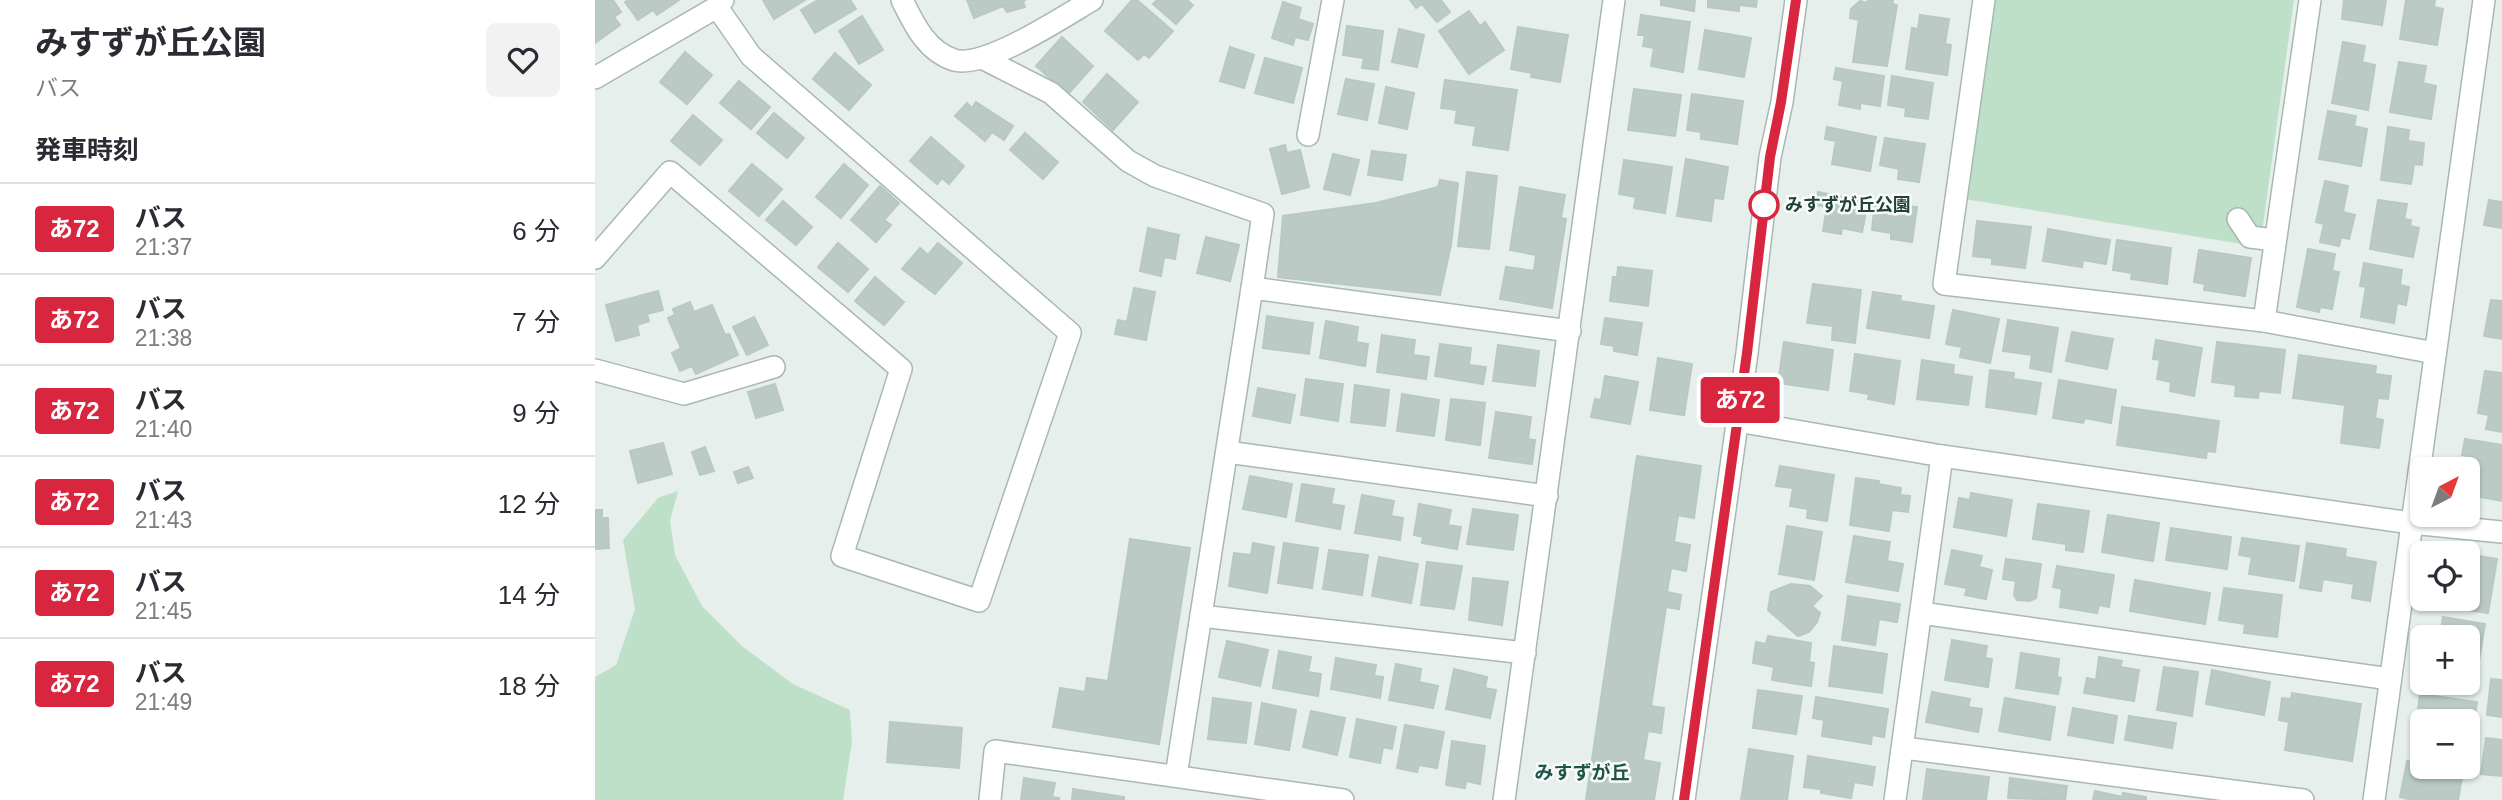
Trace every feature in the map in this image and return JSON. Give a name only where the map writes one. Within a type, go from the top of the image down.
[{"type":"street","points":[[902,0],[917,31],[933,48],[955,61],[984,59],[1091,0]]},
{"type":"street","points":[[1308,135],[1333,0]]},
{"type":"street","points":[[1504,800],[1614,0]]},
{"type":"street","points":[[1684,800],[1747,353],[1770,157],[1796,0]]},
{"type":"street","points":[[1984,0],[1974,103],[1944,284],[2264,321],[2435,352]]},
{"type":"street","points":[[2264,321],[2289,94],[2310,0]]},
{"type":"street","points":[[2420,457],[2484,0]]},
{"type":"street","points":[[595,78],[720,4],[751,56],[1070,333],[979,601],[842,556],[901,369],[670,172],[595,258]]},
{"type":"street","points":[[984,59],[1051,93],[1128,161],[1155,176],[1263,214],[1176,776]]},
{"type":"street","points":[[2238,219],[2250,237],[2275,240]]},
{"type":"street","points":[[1252,288],[1570,331]]},
{"type":"street","points":[[595,370],[684,394],[774,367]]},
{"type":"street","points":[[1737,421],[1942,456],[2410,523]]},
{"type":"street","points":[[1227,452],[1547,496]]},
{"type":"street","points":[[1895,800],[1942,456]]},
{"type":"street","points":[[2374,800],[2410,527]]},
{"type":"street","points":[[2451,527],[2502,532]]},
{"type":"street","points":[[1921,613],[2390,679]]},
{"type":"street","points":[[1201,616],[1525,653]]},
{"type":"street","points":[[1904,748],[2303,800]]},
{"type":"street","points":[[990,800],[995,751],[1343,800]]},
{"type":"green space","points":[[1994,0],[2294,0],[2260,247],[1964,199]]},
{"type":"green space","points":[[678,491],[670,521],[675,555],[702,606],[743,647],[793,684],[850,710],[852,742],[843,800],[595,800],[595,677],[616,665],[635,609],[623,540],[658,498]]},
{"type":"building","points":[[595,0],[613,0],[621,12],[614,17],[620,25],[595,43]]},
{"type":"building","points":[[679,0],[657,15],[653,10],[638,20],[625,2]]},
{"type":"building","points":[[763,0],[805,0],[774,19]]},
{"type":"building","points":[[818,0],[850,0],[856,9],[815,33],[801,10]]},
{"type":"building","points":[[967,0],[1026,0],[1023,1],[1025,7],[1007,12],[1003,6],[974,18]]},
{"type":"building","points":[[1132,0],[1137,0],[1173,31],[1149,58],[1144,54],[1138,60],[1105,31]]},
{"type":"building","points":[[1157,0],[1187,0],[1193,5],[1176,24],[1153,4]]},
{"type":"building","points":[[1410,0],[1441,0],[1450,12],[1437,22],[1422,4],[1416,8]]},
{"type":"building","points":[[1661,0],[1695,0],[1694,11],[1661,5]]},
{"type":"building","points":[[1708,0],[1757,0],[1756,7],[1739,5],[1739,11],[1708,7]]},
{"type":"building","points":[[1868,0],[1893,0],[1892,4],[1897,5],[1887,66],[1853,62],[1859,20],[1850,18],[1851,9],[1860,1],[1867,3]]},
{"type":"building","points":[[2344,0],[2386,0],[2382,25],[2342,19]]},
{"type":"building","points":[[2406,0],[2435,0],[2434,7],[2443,9],[2437,45],[2400,39]]},
{"type":"building","points":[[1283,2],[1301,8],[1298,19],[1313,24],[1308,40],[1295,37],[1293,45],[1272,38]]},
{"type":"building","points":[[1469,11],[1480,26],[1485,22],[1504,50],[1469,74],[1439,31]]},
{"type":"building","points":[[1641,15],[1690,22],[1683,72],[1651,66],[1654,48],[1643,46],[1645,35],[1638,35]]},
{"type":"building","points":[[1920,15],[1949,19],[1945,44],[1951,45],[1947,75],[1906,69],[1912,28],[1918,29]]},
{"type":"building","points":[[862,16],[883,50],[859,64],[839,31]]},
{"type":"building","points":[[1347,26],[1383,31],[1378,70],[1362,68],[1364,58],[1343,55]]},
{"type":"building","points":[[1518,27],[1568,35],[1560,82],[1531,77],[1532,73],[1511,69]]},
{"type":"building","points":[[1399,29],[1424,35],[1417,67],[1392,62]]},
{"type":"building","points":[[1705,30],[1751,38],[1744,77],[1699,69]]},
{"type":"building","points":[[1062,37],[1093,66],[1068,94],[1036,66]]},
{"type":"building","points":[[2343,42],[2365,46],[2362,62],[2375,65],[2368,110],[2332,103]]},
{"type":"building","points":[[1230,47],[1254,55],[1244,88],[1220,81]]},
{"type":"building","points":[[685,52],[712,75],[687,104],[660,82]]},
{"type":"building","points":[[835,53],[871,85],[849,110],[813,79]]},
{"type":"building","points":[[1265,58],[1302,68],[1293,103],[1255,93]]},
{"type":"building","points":[[2399,62],[2426,66],[2423,83],[2436,86],[2431,119],[2390,112]]},
{"type":"building","points":[[1836,68],[1884,76],[1880,106],[1860,103],[1860,109],[1839,105],[1843,81],[1834,79]]},
{"type":"building","points":[[1107,74],[1138,102],[1113,130],[1083,102]]},
{"type":"building","points":[[1892,76],[1933,83],[1928,119],[1905,116],[1906,108],[1888,105]]},
{"type":"building","points":[[1346,79],[1374,84],[1367,120],[1338,114]]},
{"type":"building","points":[[1445,80],[1517,90],[1508,150],[1473,145],[1476,126],[1455,123],[1457,110],[1441,108]]},
{"type":"building","points":[[739,81],[770,107],[751,129],[720,103]]},
{"type":"building","points":[[1386,87],[1414,93],[1407,129],[1379,123]]},
{"type":"building","points":[[1634,89],[1681,95],[1675,136],[1628,130]]},
{"type":"building","points":[[1692,94],[1743,101],[1737,144],[1701,139],[1701,132],[1687,130]]},
{"type":"building","points":[[976,102],[1013,126],[1004,140],[992,132],[985,141],[955,116],[967,103],[972,108]]},
{"type":"building","points":[[2328,111],[2356,116],[2354,126],[2367,129],[2361,166],[2319,159]]},
{"type":"building","points":[[774,113],[804,138],[787,158],[757,133]]},
{"type":"building","points":[[693,115],[722,140],[700,165],[671,141]]},
{"type":"building","points":[[1827,127],[1876,137],[1870,171],[1832,164],[1836,141],[1825,139]]},
{"type":"building","points":[[2388,127],[2409,130],[2408,141],[2424,143],[2422,165],[2414,164],[2411,184],[2381,180]]},
{"type":"building","points":[[1025,133],[1058,162],[1043,179],[1010,150]]},
{"type":"building","points":[[931,137],[964,166],[949,184],[942,178],[937,184],[910,161]]},
{"type":"building","points":[[1885,138],[1925,144],[1919,182],[1898,179],[1899,169],[1880,165]]},
{"type":"building","points":[[1285,145],[1287,153],[1300,150],[1309,187],[1282,194],[1270,149]]},
{"type":"building","points":[[1372,151],[1406,155],[1402,180],[1368,175]]},
{"type":"building","points":[[1333,154],[1359,160],[1350,195],[1324,189]]},
{"type":"building","points":[[1686,159],[1728,167],[1723,199],[1714,198],[1711,221],[1677,216]]},
{"type":"building","points":[[1624,160],[1672,167],[1665,213],[1634,208],[1636,197],[1619,194]]},
{"type":"building","points":[[752,164],[782,189],[759,216],[729,191]]},
{"type":"building","points":[[844,164],[868,185],[841,218],[816,197]]},
{"type":"building","points":[[1467,172],[1497,176],[1489,249],[1458,246]]},
{"type":"building","points":[[1440,180],[1458,183],[1451,245],[1440,295],[1278,277],[1283,216],[1376,203],[1438,187]]},
{"type":"building","points":[[2325,181],[2348,186],[2343,212],[2355,215],[2349,239],[2341,237],[2339,246],[2320,242],[2324,224],[2316,222]]},
{"type":"building","points":[[880,186],[899,203],[884,220],[891,225],[876,242],[851,220]]},
{"type":"building","points":[[1520,187],[1565,195],[1561,218],[1566,219],[1552,308],[1500,299],[1506,267],[1534,271],[1536,255],[1510,250]]},
{"type":"building","points":[[1818,192],[1868,202],[1862,232],[1842,228],[1841,234],[1823,231],[1827,207],[1816,205]]},
{"type":"building","points":[[2378,200],[2407,204],[2404,219],[2411,220],[2410,226],[2419,228],[2413,257],[2370,249]]},
{"type":"building","points":[[2489,200],[2502,202],[2502,228],[2484,225]]},
{"type":"building","points":[[783,201],[812,227],[796,245],[766,220]]},
{"type":"building","points":[[1875,202],[1917,207],[1912,242],[1891,239],[1891,233],[1872,230]]},
{"type":"building","points":[[1977,221],[2031,227],[2025,268],[1992,264],[1992,258],[1973,256]]},
{"type":"building","points":[[1148,228],[1179,235],[1175,259],[1164,257],[1161,276],[1140,271]]},
{"type":"building","points":[[2048,229],[2110,240],[2106,264],[2083,260],[2082,267],[2043,261]]},
{"type":"building","points":[[1206,237],[1239,245],[1230,281],[1197,273]]},
{"type":"building","points":[[2117,240],[2171,248],[2167,284],[2131,279],[2132,273],[2113,270]]},
{"type":"building","points":[[838,243],[868,269],[848,292],[818,267]]},
{"type":"building","points":[[938,243],[962,263],[935,294],[902,269],[920,248],[928,255]]},
{"type":"building","points":[[2308,249],[2335,254],[2332,271],[2339,272],[2332,309],[2320,307],[2319,312],[2297,307]]},
{"type":"building","points":[[2199,250],[2251,258],[2245,296],[2204,290],[2205,284],[2194,282]]},
{"type":"building","points":[[2364,263],[2402,270],[2400,285],[2409,287],[2406,305],[2397,303],[2394,323],[2361,317],[2366,287],[2360,286]]},
{"type":"building","points":[[1618,267],[1652,271],[1648,306],[1610,301],[1613,277],[1617,277]]},
{"type":"building","points":[[875,277],[904,302],[884,325],[855,301]]},
{"type":"building","points":[[1813,284],[1861,290],[1855,343],[1832,340],[1833,326],[1807,323]]},
{"type":"building","points":[[1134,288],[1155,292],[1146,340],[1115,334],[1118,320],[1127,322]]},
{"type":"building","points":[[658,291],[663,310],[647,314],[649,321],[637,325],[639,335],[616,341],[606,305]]},
{"type":"building","points":[[1873,292],[1901,296],[1900,301],[1934,306],[1929,338],[1867,328]]},
{"type":"building","points":[[2491,300],[2502,301],[2502,339],[2484,336]]},
{"type":"building","points":[[690,302],[694,312],[712,305],[725,335],[729,334],[738,355],[696,374],[692,366],[680,371],[672,353],[681,348],[668,318],[675,315],[673,309]]},
{"type":"building","points":[[1953,310],[1999,319],[1990,363],[1960,357],[1962,347],[1946,344]]},
{"type":"building","points":[[1267,316],[1313,323],[1309,354],[1263,348]]},
{"type":"building","points":[[754,317],[768,345],[747,355],[733,327]]},
{"type":"building","points":[[1605,318],[1642,323],[1637,355],[1614,351],[1614,346],[1601,344]]},
{"type":"building","points":[[2008,320],[2058,328],[2051,372],[2030,368],[2032,355],[2003,351]]},
{"type":"building","points":[[1326,321],[1358,327],[1356,342],[1368,344],[1365,366],[1320,358]]},
{"type":"building","points":[[2072,332],[2113,339],[2107,369],[2066,361]]},
{"type":"building","points":[[1382,335],[1415,340],[1413,355],[1429,357],[1426,379],[1377,372]]},
{"type":"building","points":[[2156,340],[2202,348],[2194,396],[2170,391],[2171,382],[2157,379],[2160,360],[2153,359]]},
{"type":"building","points":[[1784,342],[1833,350],[1828,390],[1778,383]]},
{"type":"building","points":[[2217,342],[2285,350],[2280,393],[2259,391],[2258,398],[2235,396],[2236,385],[2212,382]]},
{"type":"building","points":[[1440,344],[1471,348],[1469,365],[1486,367],[1483,384],[1435,376]]},
{"type":"building","points":[[1498,345],[1539,351],[1535,386],[1493,381]]},
{"type":"building","points":[[1855,354],[1900,361],[1894,404],[1868,399],[1869,394],[1850,391]]},
{"type":"building","points":[[2299,355],[2376,366],[2375,374],[2391,376],[2388,399],[2378,398],[2375,418],[2383,420],[2379,448],[2341,443],[2345,405],[2293,398]]},
{"type":"building","points":[[1658,358],[1692,364],[1684,415],[1650,410]]},
{"type":"building","points":[[1922,360],[1954,365],[1953,374],[1972,377],[1968,405],[1917,399]]},
{"type":"building","points":[[1990,370],[2014,373],[2013,379],[2041,383],[2036,414],[1986,407]]},
{"type":"building","points":[[2485,371],[2502,373],[2502,432],[2486,429],[2489,415],[2478,413]]},
{"type":"building","points":[[1605,376],[1638,382],[1630,424],[1591,417],[1595,399],[1601,400]]},
{"type":"building","points":[[1306,379],[1343,384],[1338,421],[1301,415]]},
{"type":"building","points":[[2059,380],[2116,390],[2111,423],[2085,418],[2083,423],[2053,418]]},
{"type":"building","points":[[775,384],[783,410],[756,418],[748,392]]},
{"type":"building","points":[[1355,385],[1389,390],[1385,426],[1351,422]]},
{"type":"building","points":[[1258,388],[1295,395],[1290,423],[1253,416]]},
{"type":"building","points":[[1402,394],[1439,400],[1434,436],[1397,431]]},
{"type":"building","points":[[1451,399],[1485,403],[1480,445],[1446,440]]},
{"type":"building","points":[[2122,407],[2219,421],[2215,452],[2207,451],[2206,458],[2117,445]]},
{"type":"building","points":[[1496,412],[1531,417],[1528,439],[1535,440],[1532,464],[1489,458]]},
{"type":"building","points":[[2465,439],[2502,445],[2502,501],[2480,497],[2480,457],[2462,455]]},
{"type":"building","points":[[663,443],[672,474],[638,483],[630,451]]},
{"type":"building","points":[[705,447],[714,471],[700,475],[692,452]]},
{"type":"building","points":[[1637,456],[1701,466],[1694,518],[1678,515],[1674,542],[1690,545],[1686,571],[1671,568],[1667,592],[1681,595],[1679,609],[1666,607],[1651,706],[1664,708],[1661,733],[1648,731],[1643,760],[1660,763],[1654,800],[1586,800]]},
{"type":"building","points":[[1780,466],[1834,475],[1827,521],[1807,518],[1808,509],[1790,506],[1793,488],[1776,486]]},
{"type":"building","points":[[748,467],[753,478],[738,483],[734,472]]},
{"type":"building","points":[[1250,476],[1292,484],[1286,517],[1243,509]]},
{"type":"building","points":[[1856,478],[1901,488],[1900,495],[1910,496],[1908,512],[1892,510],[1889,531],[1850,525]]},
{"type":"building","points":[[1302,484],[1334,489],[1331,504],[1344,506],[1340,529],[1296,521]]},
{"type":"building","points":[[1971,493],[2012,500],[2006,536],[1954,527],[1959,498],[1970,500]]},
{"type":"building","points":[[1362,495],[1394,501],[1391,516],[1403,518],[1400,540],[1355,533]]},
{"type":"building","points":[[1419,504],[1451,510],[1448,525],[1461,527],[1457,549],[1422,543],[1423,537],[1414,535]]},
{"type":"building","points":[[2038,504],[2089,511],[2083,552],[2066,550],[2066,544],[2033,539]]},
{"type":"building","points":[[1473,509],[1518,515],[1513,550],[1467,544]]},
{"type":"building","points":[[595,510],[602,510],[602,518],[608,518],[609,548],[595,549]]},
{"type":"building","points":[[2108,515],[2159,523],[2153,561],[2102,552]]},
{"type":"building","points":[[1787,526],[1822,532],[1814,580],[1779,574]]},
{"type":"building","points":[[2171,528],[2231,537],[2227,569],[2166,560]]},
{"type":"building","points":[[1854,536],[1890,542],[1887,561],[1903,564],[1898,591],[1846,582]]},
{"type":"building","points":[[2242,538],[2299,546],[2294,581],[2249,574],[2252,557],[2239,555]]},
{"type":"building","points":[[1130,539],[1190,548],[1159,744],[1053,727],[1060,688],[1085,692],[1087,678],[1108,681]]},
{"type":"building","points":[[1253,543],[1274,547],[1267,593],[1229,586],[1234,553],[1251,555]]},
{"type":"building","points":[[1284,543],[1318,548],[1312,588],[1278,583]]},
{"type":"building","points":[[2307,543],[2346,549],[2345,557],[2376,562],[2370,601],[2352,598],[2354,584],[2323,579],[2321,591],[2300,588]]},
{"type":"building","points":[[1329,550],[1368,555],[1362,595],[1323,589]]},
{"type":"building","points":[[1952,550],[1982,556],[1979,567],[1992,570],[1986,599],[1965,595],[1967,588],[1945,584]]},
{"type":"building","points":[[2480,556],[2497,559],[2488,613],[2474,611],[2480,611]]},
{"type":"building","points":[[1379,557],[1418,564],[1411,603],[1372,596]]},
{"type":"building","points":[[2006,559],[2041,564],[2036,598],[2030,601],[2017,600],[2014,595],[2016,581],[2003,579]]},
{"type":"building","points":[[1427,562],[1462,566],[1454,609],[1421,605]]},
{"type":"building","points":[[2057,566],[2114,575],[2109,607],[2099,605],[2097,613],[2060,607],[2062,589],[2053,587]]},
{"type":"building","points":[[1473,578],[1508,582],[1502,625],[1469,620]]},
{"type":"building","points":[[2135,580],[2210,593],[2205,624],[2130,611]]},
{"type":"building","points":[[1791,584],[1810,586],[1822,596],[1812,606],[1820,613],[1817,622],[1809,632],[1798,636],[1768,610],[1771,592]]},
{"type":"building","points":[[2224,588],[2282,595],[2277,637],[2244,633],[2245,624],[2219,620]]},
{"type":"building","points":[[1848,596],[1900,604],[1897,622],[1879,619],[1875,645],[1842,640]]},
{"type":"building","points":[[2443,617],[2485,624],[2480,654],[2480,625],[2442,625]]},
{"type":"building","points":[[1768,636],[1811,643],[1809,662],[1814,663],[1811,686],[1772,680],[1774,667],[1753,663],[1756,642],[1766,644]]},
{"type":"building","points":[[1952,640],[1987,646],[1985,658],[1992,659],[1988,687],[1945,680]]},
{"type":"building","points":[[1227,641],[1268,650],[1260,686],[1219,677]]},
{"type":"building","points":[[1834,646],[1887,654],[1882,693],[1829,686]]},
{"type":"building","points":[[1279,651],[1311,657],[1308,672],[1321,674],[1318,696],[1273,688]]},
{"type":"building","points":[[2021,653],[2059,659],[2057,677],[2061,678],[2058,694],[2016,688]]},
{"type":"building","points":[[2099,657],[2122,661],[2120,667],[2139,670],[2134,701],[2084,693],[2087,678],[2096,680]]},
{"type":"building","points":[[1336,658],[1376,665],[1374,676],[1383,677],[1380,698],[1331,689]]},
{"type":"building","points":[[1396,664],[1421,669],[1419,682],[1438,686],[1433,708],[1389,700]]},
{"type":"building","points":[[2164,667],[2198,672],[2192,716],[2157,710]]},
{"type":"building","points":[[1454,669],[1487,677],[1485,688],[1496,690],[1490,718],[1446,709]]},
{"type":"building","points":[[2212,670],[2270,682],[2264,715],[2206,704]]},
{"type":"building","points":[[2491,679],[2502,680],[2502,717],[2487,715]]},
{"type":"building","points":[[1758,690],[1802,696],[1796,734],[1753,728]]},
{"type":"building","points":[[1932,692],[1970,699],[1968,707],[1982,709],[1978,732],[1926,722]]},
{"type":"building","points":[[2292,693],[2361,704],[2352,761],[2285,750],[2289,722],[2279,720],[2282,698],[2291,699]]},
{"type":"building","points":[[2420,695],[2477,702],[2476,709],[2418,709]]},
{"type":"building","points":[[1816,697],[1888,709],[1884,737],[1872,735],[1871,744],[1822,736],[1824,720],[1813,718]]},
{"type":"building","points":[[1213,698],[1251,703],[1246,743],[1208,739]]},
{"type":"building","points":[[2005,698],[2055,707],[2050,740],[1999,731]]},
{"type":"building","points":[[1262,703],[1296,710],[1289,750],[1255,744]]},
{"type":"building","points":[[2073,708],[2117,716],[2113,743],[2068,735]]},
{"type":"building","points":[[1311,711],[1345,718],[1337,755],[1303,747]]},
{"type":"building","points":[[2129,716],[2176,723],[2172,748],[2125,740]]},
{"type":"building","points":[[1357,719],[1396,727],[1392,749],[1383,747],[1380,763],[1350,757]]},
{"type":"building","points":[[890,722],[962,728],[959,768],[887,762]]},
{"type":"building","points":[[1405,725],[1444,732],[1437,768],[1419,765],[1417,772],[1397,768]]},
{"type":"building","points":[[2486,738],[2502,740],[2502,776],[2481,774]]},
{"type":"building","points":[[1452,741],[1485,746],[1480,784],[1466,781],[1465,788],[1446,785]]},
{"type":"building","points":[[1749,749],[1793,756],[1787,800],[1741,800]]},
{"type":"building","points":[[1808,756],[1875,767],[1872,785],[1854,782],[1851,798],[1804,787]]},
{"type":"building","points":[[2407,761],[2410,762],[2410,779],[2462,779],[2458,800],[2412,800],[2400,797]]},
{"type":"building","points":[[1927,769],[1989,777],[1986,800],[1923,800]]},
{"type":"building","points":[[1024,778],[1055,783],[1052,797],[1059,800],[1021,800]]},
{"type":"building","points":[[2010,778],[2067,786],[2065,800],[2008,798]]},
{"type":"building","points":[[1073,789],[1124,797],[1124,800],[1072,800]]},
{"type":"building","points":[[2095,791],[2122,797],[2123,793],[2146,797],[2146,800],[2093,800]]},
{"type":"bus line","name":"あ72","points":[[1684,800],[1747,353],[1770,157],[1796,0]]},
{"type":"place","name":"みすずが丘公園","points":[[1764,205]]},
{"type":"district","name":"みすずが丘","points":[[1582,772]]}]
